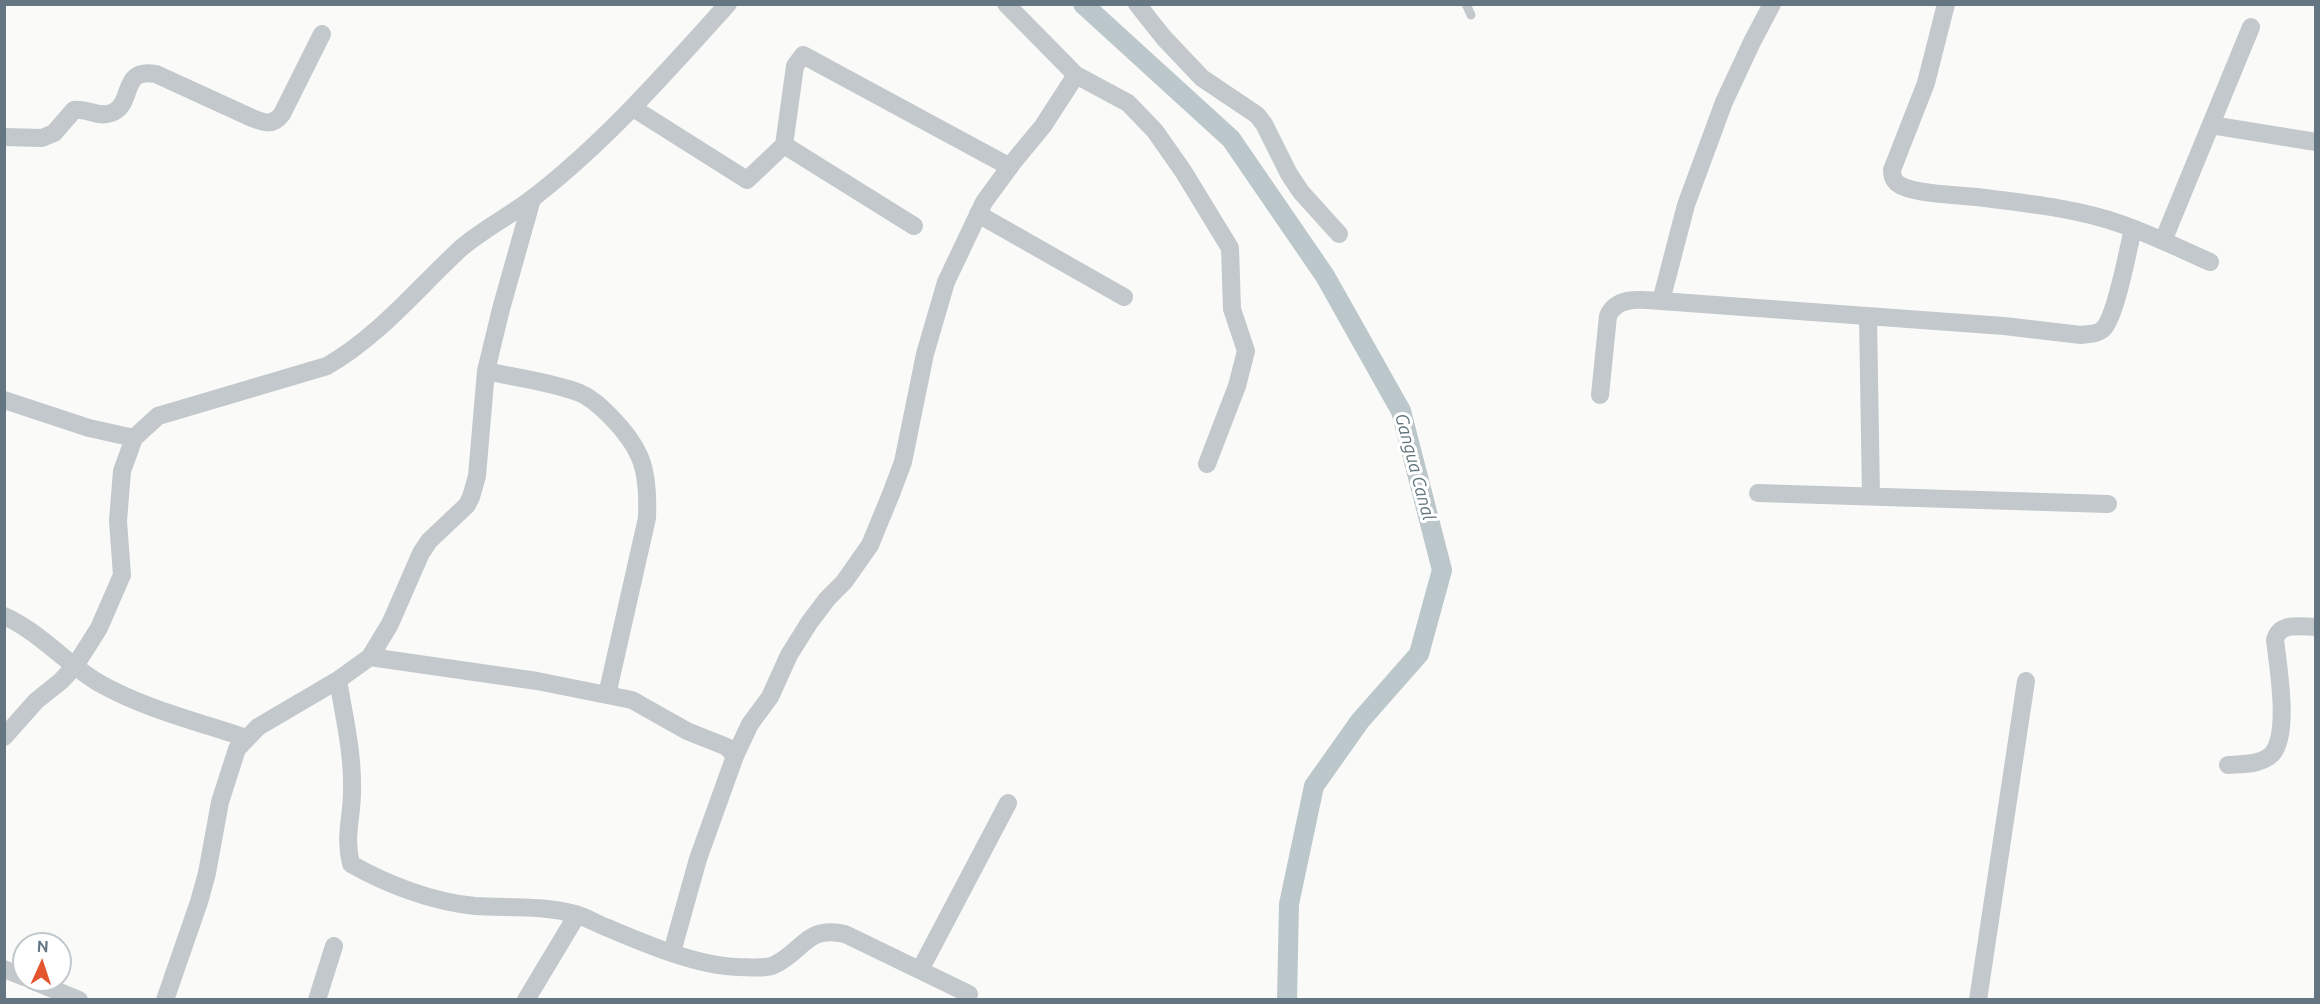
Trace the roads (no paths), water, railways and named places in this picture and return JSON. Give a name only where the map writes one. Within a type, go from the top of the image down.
[{"type":"street","points":[[4,737],[36,701],[61,681],[75,666],[99,628],[122,575],[118,503],[122,471],[134,438],[158,416],[300,375],[327,366],[350,353],[463,247],[532,199],[588,152],[633,108],[728,4]]},
{"type":"street","points":[[1006,4],[1076,75],[1128,103],[1155,131],[1183,171],[1230,248],[1232,309],[1246,351],[1237,386],[1207,464]]},
{"type":"street","points":[[1137,4],[1164,38],[1203,78],[1257,115],[1273,138],[1289,174],[1301,192],[1339,234]]},
{"type":"street","points":[[1661,301],[1686,205],[1717,122],[1752,42],[1772,4]]},
{"type":"street","points":[[1946,4],[1926,83],[1892,170],[1896,183],[1909,189],[2005,201],[2089,215],[2133,229],[2210,262]]},
{"type":"street","points":[[2163,241],[2251,27]]},
{"type":"street","points":[[4,137],[42,138],[54,133],[74,110],[109,114],[115,112],[121,105],[133,78],[142,73],[156,74],[258,120],[272,122],[282,114],[322,34]]},
{"type":"street","points":[[633,108],[747,180],[784,145],[795,66],[802,55],[1010,167]]},
{"type":"street","points":[[672,952],[698,860],[735,756],[750,724],[770,697],[789,655],[809,623],[827,599],[844,582],[870,545],[903,462],[925,354],[946,282],[984,202],[1043,126],[1076,75]]},
{"type":"street","points":[[2211,125],[2316,142]]},
{"type":"street","points":[[784,145],[914,226]]},
{"type":"street","points":[[165,999],[200,902],[220,802],[237,749],[258,728],[338,680],[370,657],[390,624],[421,553],[429,541],[467,506],[477,476],[486,371],[532,199]]},
{"type":"street","points":[[978,214],[1124,297]]},
{"type":"street","points":[[1600,395],[1608,316],[1611,309],[1623,301],[1661,301],[2093,334],[2102,330],[2111,316],[2133,229]]},
{"type":"street","points":[[1868,317],[1871,496]]},
{"type":"street","points":[[486,371],[581,393],[597,403],[618,424],[639,452],[648,492],[647,518],[607,695]]},
{"type":"street","points":[[4,400],[89,428],[134,438]]},
{"type":"street","points":[[1758,493],[2108,504]]},
{"type":"street","points":[[4,616],[21,623],[96,681],[138,702],[169,714],[246,738]]},
{"type":"street","points":[[2228,765],[2252,763],[2265,759],[2276,748],[2282,722],[2277,633],[2284,627],[2316,627]]},
{"type":"street","points":[[370,657],[537,681],[632,700],[687,731],[727,747],[735,756]]},
{"type":"street","points":[[338,680],[350,747],[352,792],[347,848],[351,864],[376,877],[449,902],[476,906],[536,907],[577,915],[672,952],[734,967],[772,966],[818,933],[834,931],[845,934],[969,994]]},
{"type":"street","points":[[1978,999],[2026,681]]},
{"type":"street","points":[[920,970],[1008,803]]},
{"type":"street","points":[[526,999],[577,915]]},
{"type":"street","points":[[317,999],[334,946]]},
{"type":"street","points":[[61,992],[79,999]]},
{"type":"lane","points":[[1466,4],[1471,15]]},
{"type":"waterway","name":"Gangua Canal","points":[[1083,4],[1231,139],[1325,276],[1401,411],[1442,570],[1419,654],[1360,721],[1314,786],[1289,904],[1287,1000]]}]
